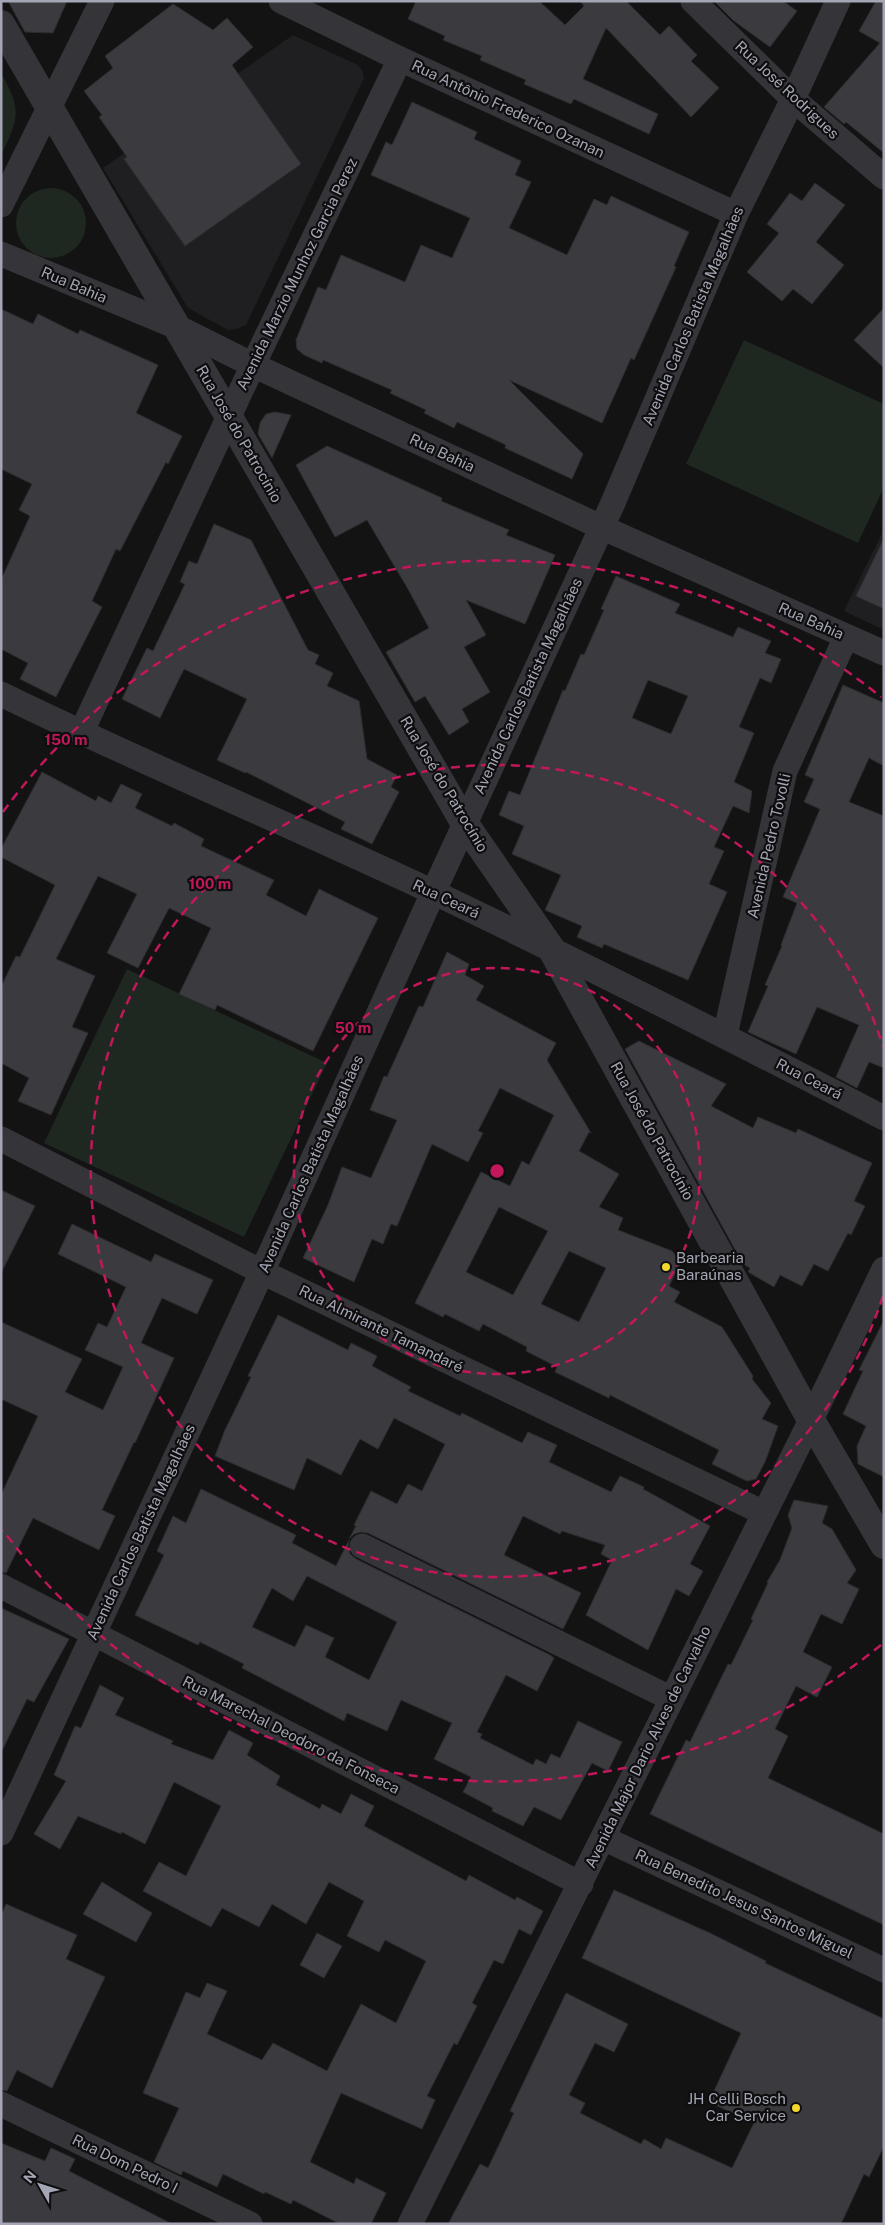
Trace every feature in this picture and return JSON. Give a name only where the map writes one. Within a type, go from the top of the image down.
[{"type":"street","points":[[1,204],[102,1]]},
{"type":"street","name":"Rua Antônio Frederico Ozanan","points":[[281,1],[400,59],[736,214]]},
{"type":"street","name":"Rua José Rodrigues","points":[[693,1],[793,99],[884,177]]},
{"type":"street","name":"Avenida Carlos Batista Magalhães","points":[[1,1833],[262,1272],[601,527],[736,214],[793,99],[838,1]]},
{"type":"street","name":"Rua José do Patrocínio","points":[[1,24],[465,824],[552,950],[811,1420],[884,1545]]},
{"type":"street","name":"Avenida Marzio Munhoz Garcia Perez","points":[[81,733],[253,365],[400,59]]},
{"type":"street","name":"Rua Bahia","points":[[1,254],[177,327],[253,365],[601,527],[884,653]]},
{"type":"street","name":"Avenida Pedro Tovolli","points":[[725,1036],[785,771],[846,637]]},
{"type":"street","name":"Rua Ceará","points":[[1,694],[81,733],[433,893],[552,950],[884,1118]]},
{"type":"street","name":"Rua Almirante Tamandaré","points":[[1,1139],[262,1272],[764,1513]]},
{"type":"street","name":"Avenida Major Dario Alves de Carvalho","points":[[410,2224],[581,1884],[884,1269]]},
{"type":"street","points":[[362,1546],[672,1699]]},
{"type":"street","name":"Rua Marechal Deodoro da Fonseca","points":[[1,1586],[94,1632],[581,1884]]},
{"type":"street","name":"Rua Benedito Jesus Santos Miguel","points":[[603,1838],[884,1970]]},
{"type":"street","name":"Rua Dom Pedro I","points":[[1,2104],[250,2224]]},
{"type":"shaded area","points":[[293,35],[358,65],[362,70],[364,78],[246,325],[228,330],[188,308],[103,168]]},
{"type":"shaded area","points":[[1,73],[8,85],[16,114],[12,132],[1,155]]},
{"type":"shaded area","points":[[51,188],[64,191],[76,198],[83,210],[86,223],[83,236],[76,248],[64,255],[51,258],[38,255],[26,248],[19,236],[16,223],[19,210],[26,198],[38,191]]},
{"type":"shaded area","points":[[744,340],[884,404],[884,487],[858,543],[686,464]]},
{"type":"shaded area","points":[[884,529],[884,630],[844,611]]},
{"type":"shaded area","points":[[127,969],[327,1063],[244,1237],[44,1143]]},
{"type":"building","points":[[8,1],[67,1],[53,33],[25,32]]},
{"type":"building","points":[[416,1],[539,1],[565,25],[584,6],[580,1],[626,1],[660,35],[669,26],[697,55],[691,61],[719,88],[691,117],[606,28],[583,79],[658,114],[649,134],[574,99],[571,104],[524,84],[526,80],[480,60],[482,56],[443,40],[445,36],[408,19]]},
{"type":"building","points":[[714,1],[783,1],[797,11],[770,47],[734,21]]},
{"type":"building","points":[[876,1],[884,1],[884,153],[824,107],[880,43],[859,31]]},
{"type":"building","points":[[173,4],[213,30],[227,18],[253,47],[232,65],[301,164],[185,246],[124,159],[127,157],[99,117],[102,115],[84,91],[113,68],[105,56]]},
{"type":"building","points":[[412,102],[477,132],[474,139],[521,161],[515,175],[531,182],[509,228],[567,255],[594,199],[607,205],[611,196],[689,232],[674,266],[676,267],[634,360],[631,358],[602,423],[509,380],[583,454],[572,479],[505,448],[506,445],[457,422],[454,428],[424,413],[426,410],[390,393],[392,390],[323,360],[322,363],[304,355],[297,349],[296,340],[318,287],[326,290],[341,255],[405,282],[421,245],[452,258],[470,218],[371,175],[386,142],[392,145]]},
{"type":"building","points":[[815,183],[845,205],[816,242],[844,265],[812,304],[793,289],[782,301],[747,272],[779,233],[767,224],[790,193],[802,201]]},
{"type":"building","points":[[884,308],[884,368],[854,340]]},
{"type":"building","points":[[1,309],[33,324],[38,314],[78,334],[80,330],[158,365],[136,413],[182,436],[168,464],[166,462],[120,551],[116,549],[92,601],[102,607],[56,697],[20,679],[28,663],[1,649],[1,580],[30,516],[19,510],[32,484],[1,469]]},
{"type":"building","points":[[275,412],[291,415],[272,458],[258,434],[260,423],[266,414]]},
{"type":"building","points":[[327,446],[442,498],[441,501],[509,530],[506,535],[555,555],[525,624],[466,600],[486,635],[464,647],[490,692],[462,709],[469,722],[449,735],[425,696],[415,702],[386,652],[429,628],[408,589],[367,520],[335,537],[296,465]]},
{"type":"building","points":[[214,524],[251,540],[308,650],[319,655],[315,664],[333,673],[327,686],[359,701],[367,759],[397,775],[391,787],[399,792],[372,844],[341,829],[345,822],[246,772],[217,760],[247,699],[184,669],[160,718],[122,699],[147,648],[153,651],[185,584],[180,582],[189,561],[197,564]]},
{"type":"building","points":[[884,538],[884,609],[856,596]]},
{"type":"building","points":[[616,576],[680,604],[675,613],[733,637],[738,627],[771,641],[765,653],[781,659],[771,683],[760,678],[739,727],[754,733],[734,782],[752,791],[749,813],[733,806],[714,847],[724,851],[709,884],[727,892],[688,980],[604,944],[602,948],[577,937],[582,926],[545,910],[561,875],[512,854],[524,826],[499,815],[509,791],[520,795],[563,690],[565,691],[581,654],[584,655],[604,610],[601,609]],"holes":[[[648,680],[688,696],[671,734],[632,718]]]},
{"type":"building","points":[[843,685],[884,703],[884,766],[869,758],[849,802],[884,816],[884,1068],[869,1062],[857,1088],[836,1077],[859,1025],[817,1007],[796,1054],[748,1032],[768,986],[765,985],[782,946],[797,903],[783,897],[820,809],[804,802],[814,779],[805,775]]},
{"type":"building","points":[[42,772],[96,801],[98,796],[111,803],[121,784],[142,794],[135,808],[172,826],[174,823],[204,839],[201,846],[274,880],[266,895],[306,916],[319,889],[378,918],[313,1051],[217,1005],[215,1010],[179,994],[211,928],[169,908],[138,968],[107,953],[137,894],[98,876],[56,959],[95,976],[72,1027],[88,1033],[51,1115],[18,1101],[29,1078],[1,1063],[1,987],[16,956],[20,957],[55,885],[1,857],[1,849]]},
{"type":"building","points":[[447,952],[469,964],[465,975],[484,986],[476,1000],[556,1043],[547,1060],[591,1133],[589,1132],[579,1151],[619,1174],[599,1207],[623,1218],[618,1230],[672,1251],[681,1262],[669,1286],[680,1292],[674,1302],[722,1327],[753,1376],[752,1379],[771,1403],[762,1419],[778,1426],[765,1462],[756,1479],[747,1481],[712,1464],[719,1450],[610,1395],[609,1398],[555,1372],[557,1367],[526,1351],[527,1347],[483,1324],[479,1331],[445,1314],[443,1317],[415,1303],[481,1172],[510,1186],[522,1161],[529,1165],[554,1115],[500,1088],[478,1131],[483,1133],[468,1162],[432,1144],[397,1226],[391,1224],[383,1244],[372,1239],[354,1282],[303,1258],[328,1205],[342,1167],[371,1178],[397,1120],[370,1110],[384,1076],[387,1077],[419,1006],[423,1007]],"holes":[[[499,1207],[548,1231],[513,1295],[466,1272]],[[569,1251],[606,1268],[579,1322],[541,1304]]]},
{"type":"building","points":[[639,1041],[726,1084],[711,1106],[753,1128],[758,1117],[796,1133],[798,1129],[872,1163],[854,1201],[865,1206],[851,1235],[848,1233],[828,1271],[814,1264],[802,1286],[780,1275],[774,1287],[748,1272],[750,1268],[743,1264],[625,1049]]},
{"type":"building","points":[[1,1190],[35,1206],[1,1273]]},
{"type":"building","points":[[72,1224],[151,1262],[155,1254],[213,1280],[197,1314],[162,1298],[141,1343],[174,1358],[102,1510],[115,1516],[99,1550],[33,1518],[6,1573],[1,1572],[1,1495],[38,1416],[1,1399],[1,1322],[82,1359],[65,1392],[103,1410],[123,1367],[85,1350],[98,1323],[107,1327],[126,1287],[58,1254]]},
{"type":"building","points":[[278,1315],[348,1350],[351,1343],[377,1356],[372,1366],[411,1387],[408,1391],[460,1416],[462,1413],[522,1443],[528,1432],[557,1445],[549,1462],[611,1492],[620,1476],[644,1487],[643,1489],[710,1526],[690,1564],[703,1571],[689,1596],[676,1589],[648,1650],[586,1615],[612,1560],[601,1554],[605,1545],[562,1531],[560,1534],[523,1516],[504,1555],[581,1593],[563,1629],[368,1533],[354,1534],[349,1539],[371,1491],[397,1504],[408,1484],[422,1491],[445,1444],[394,1418],[378,1449],[360,1439],[341,1475],[307,1458],[294,1490],[215,1456],[225,1430],[251,1377],[248,1376]]},
{"type":"building","points":[[884,1320],[884,1477],[858,1464],[857,1446],[866,1426],[843,1414],[863,1371],[859,1370]]},
{"type":"building","points":[[201,1489],[296,1535],[292,1543],[336,1566],[349,1540],[350,1554],[356,1559],[550,1655],[554,1658],[537,1691],[506,1675],[477,1732],[482,1734],[480,1738],[533,1765],[536,1759],[546,1764],[551,1754],[560,1758],[578,1721],[622,1742],[608,1771],[592,1763],[561,1820],[534,1807],[523,1826],[492,1811],[493,1808],[463,1792],[471,1777],[434,1759],[452,1723],[401,1700],[387,1731],[347,1713],[344,1721],[242,1668],[244,1664],[200,1642],[198,1645],[135,1615],[164,1555],[157,1551],[173,1516],[186,1523]],"holes":[[[307,1576],[397,1622],[369,1680],[325,1657],[334,1638],[306,1625],[295,1647],[252,1627],[272,1588],[293,1601]]]},
{"type":"building","points":[[794,1500],[828,1506],[822,1523],[832,1529],[856,1570],[847,1583],[859,1589],[842,1624],[821,1614],[803,1652],[832,1667],[817,1697],[796,1686],[775,1729],[788,1736],[768,1778],[884,1834],[884,1925],[650,1814],[686,1740],[690,1742],[728,1664],[731,1665],[753,1620],[751,1619],[767,1582],[780,1560],[792,1528],[788,1515]]},
{"type":"building","points":[[1,1608],[69,1639],[34,1702],[27,1699],[1,1753]]},
{"type":"building","points":[[100,1685],[124,1698],[115,1715],[173,1741],[171,1744],[213,1760],[229,1730],[253,1743],[247,1755],[280,1776],[276,1785],[320,1809],[322,1804],[341,1814],[351,1794],[374,1806],[364,1826],[466,1881],[469,1875],[515,1900],[517,1897],[543,1911],[531,1935],[519,1929],[503,1964],[494,1960],[472,2003],[477,2006],[457,2045],[454,2043],[427,2096],[435,2100],[422,2129],[341,2093],[310,2162],[354,2184],[356,2178],[386,2193],[371,2224],[340,2224],[293,2200],[291,2204],[265,2192],[264,2194],[223,2174],[217,2187],[183,2171],[181,2175],[154,2162],[179,2108],[143,2093],[186,1992],[200,1998],[207,1983],[227,1991],[207,2034],[262,2060],[273,2043],[327,2071],[361,2004],[396,2023],[426,1961],[385,1940],[379,1952],[347,1936],[364,1901],[329,1882],[306,1924],[272,1904],[259,1927],[222,1908],[211,1927],[143,1891],[159,1862],[186,1876],[221,1806],[174,1782],[145,1844],[122,1832],[121,1834],[78,1816],[60,1849],[34,1834],[66,1781],[54,1775],[75,1726],[81,1728]]},
{"type":"building","points":[[102,1882],[152,1913],[136,1942],[83,1914]]},
{"type":"building","points":[[614,1890],[712,1934],[766,1961],[765,1963],[884,2019],[884,2146],[869,2177],[864,2174],[841,2224],[448,2224],[480,2164],[488,2168],[514,2113],[510,2111],[566,1993],[628,2024],[614,2052],[595,2043],[569,2095],[585,2103],[580,2113],[641,2144],[644,2139],[661,2149],[666,2138],[732,2168],[754,2123],[709,2102],[741,2033],[582,1958]]},
{"type":"building","points":[[6,1904],[77,1935],[66,1959],[105,1977],[52,2088],[17,2070],[7,2091],[1,2090],[1,1916]]},
{"type":"building","points":[[317,1933],[342,1946],[324,1978],[300,1965]]},
{"type":"building","points":[[1,2143],[45,2161],[51,2148],[75,2159],[69,2171],[172,2224],[1,2224]]},
{"type":"place","name":"Barbearia Baraúnas","points":[[666,1267]]},
{"type":"place","name":"JH Celli Bosch Car Service","points":[[796,2108]]}]
